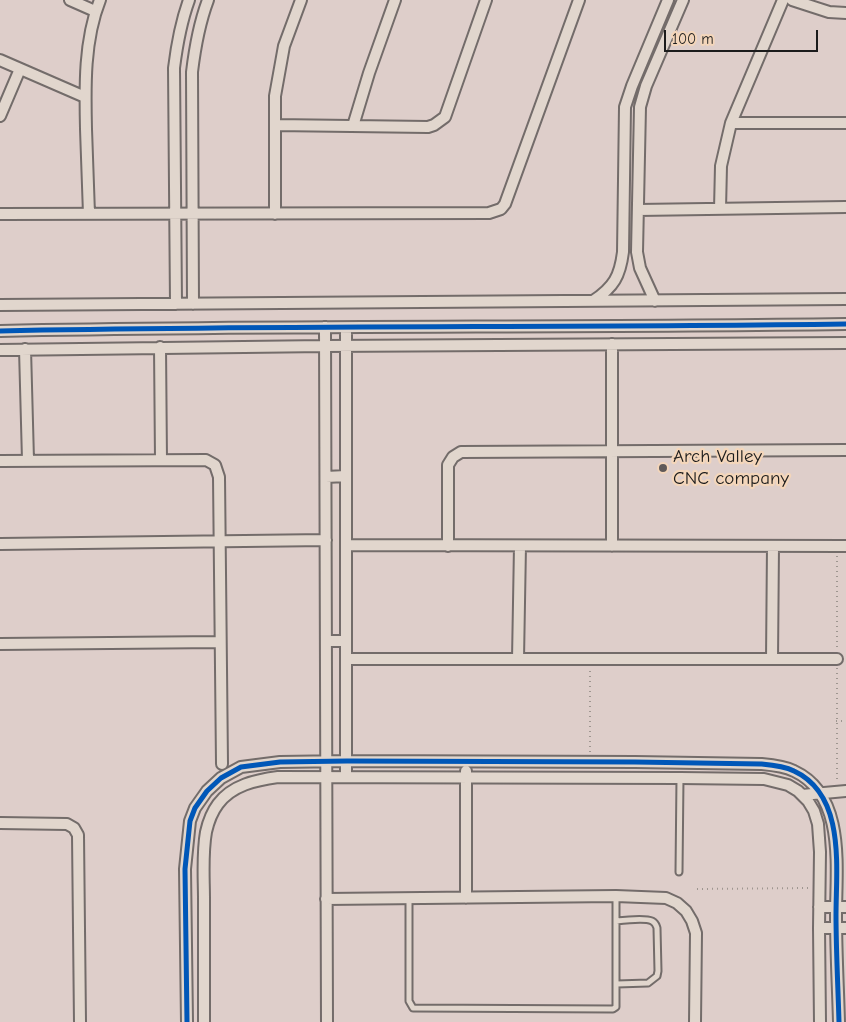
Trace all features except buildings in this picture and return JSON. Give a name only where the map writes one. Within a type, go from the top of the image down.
[{"type":"street","points":[[70,0],[95,11]]},
{"type":"street","points":[[88,214],[85,97],[88,50],[95,11],[100,0]]},
{"type":"street","points":[[176,304],[174,68],[177,42],[189,0]]},
{"type":"street","points":[[193,304],[192,72],[200,22],[208,0]]},
{"type":"street","points":[[275,214],[275,96],[278,71],[284,46],[301,0]]},
{"type":"street","points":[[353,126],[369,73],[395,0]]},
{"type":"street","points":[[275,124],[428,127],[440,122],[445,117],[486,0]]},
{"type":"street","points":[[0,214],[489,213],[501,209],[505,204],[579,0]]},
{"type":"street","points":[[593,301],[606,292],[616,281],[621,267],[623,252],[626,107],[632,86],[668,0]]},
{"type":"street","points":[[655,301],[640,268],[638,252],[640,107],[646,86],[683,0]]},
{"type":"street","points":[[720,209],[721,166],[731,123],[783,0]]},
{"type":"street","points":[[792,0],[830,12],[846,13]]},
{"type":"street","points":[[0,60],[85,97]]},
{"type":"street","points":[[0,116],[20,69]]},
{"type":"street","points":[[731,123],[846,123]]},
{"type":"street","points":[[638,210],[846,207]]},
{"type":"street","points":[[0,305],[846,299]]},
{"type":"street","points":[[0,331],[846,324]]},
{"type":"street","points":[[325,327],[327,1022]]},
{"type":"street","points":[[646,327],[647,344]]},
{"type":"street","points":[[346,328],[346,777]]},
{"type":"street","points":[[502,328],[503,345]]},
{"type":"street","points":[[125,329],[125,348]]},
{"type":"street","points":[[53,330],[53,349]]},
{"type":"street","points":[[0,350],[160,347],[846,343]]},
{"type":"street","points":[[612,344],[612,546]]},
{"type":"street","points":[[160,347],[162,460]]},
{"type":"street","points":[[26,349],[28,460]]},
{"type":"street","points":[[448,546],[448,465],[456,453],[612,450],[846,450]]},
{"type":"street","points":[[0,461],[206,460],[215,465],[219,476],[222,764]]},
{"type":"street","points":[[326,477],[346,476]]},
{"type":"street","points":[[0,544],[326,540]]},
{"type":"street","points":[[346,546],[846,546]]},
{"type":"street","points":[[518,659],[520,546]]},
{"type":"street","points":[[772,659],[773,546]]},
{"type":"street","points":[[326,641],[346,640]]},
{"type":"street","points":[[0,644],[220,642]]},
{"type":"street","points":[[346,659],[837,659]]},
{"type":"street","points":[[187,1022],[185,870],[190,821],[195,808],[220,778],[241,767],[266,763],[327,761],[635,762],[778,766],[795,771],[810,781],[820,792],[829,808],[836,834],[841,907],[839,1022]]},
{"type":"street","points":[[466,762],[466,898]]},
{"type":"street","points":[[635,762],[635,777]]},
{"type":"street","points":[[204,1022],[204,869],[206,833],[210,818],[217,804],[229,793],[257,780],[278,777],[764,779],[788,785],[802,795],[814,811],[818,824],[820,852],[820,1022]]},
{"type":"street","points":[[802,795],[846,791]]},
{"type":"street","points":[[0,823],[66,824],[74,828],[78,835],[80,850],[80,1022]]},
{"type":"street","points":[[326,898],[616,896],[666,898],[677,903],[686,911],[696,933],[695,1022]]},
{"type":"street","points":[[819,907],[841,907]]},
{"type":"street","points":[[819,928],[841,928]]},
{"type":"street","points":[[186,968],[204,968]]},
{"type":"lane","points":[[679,872],[680,778]]},
{"type":"lane","points":[[409,898],[409,1001],[414,1008],[613,1009],[616,1006],[616,896]]},
{"type":"lane","points":[[616,921],[646,920],[656,924],[658,972],[654,981],[648,983],[616,984]]},
{"type":"path","points":[[590,659],[590,762]]},
{"type":"path","points":[[836,721],[846,721]]},
{"type":"path","points":[[697,889],[820,888]]},
{"type":"cycle path","points":[[0,331],[846,324]]},
{"type":"cycle path","points":[[187,1022],[185,869],[190,821],[195,808],[207,791],[221,778],[241,767],[280,762],[347,761],[761,764],[794,771],[811,782],[822,797],[830,815],[834,834],[837,876],[836,928],[839,1022]]},
{"type":"place","name":"Arch Valley CNC company","points":[[663,468]]}]
